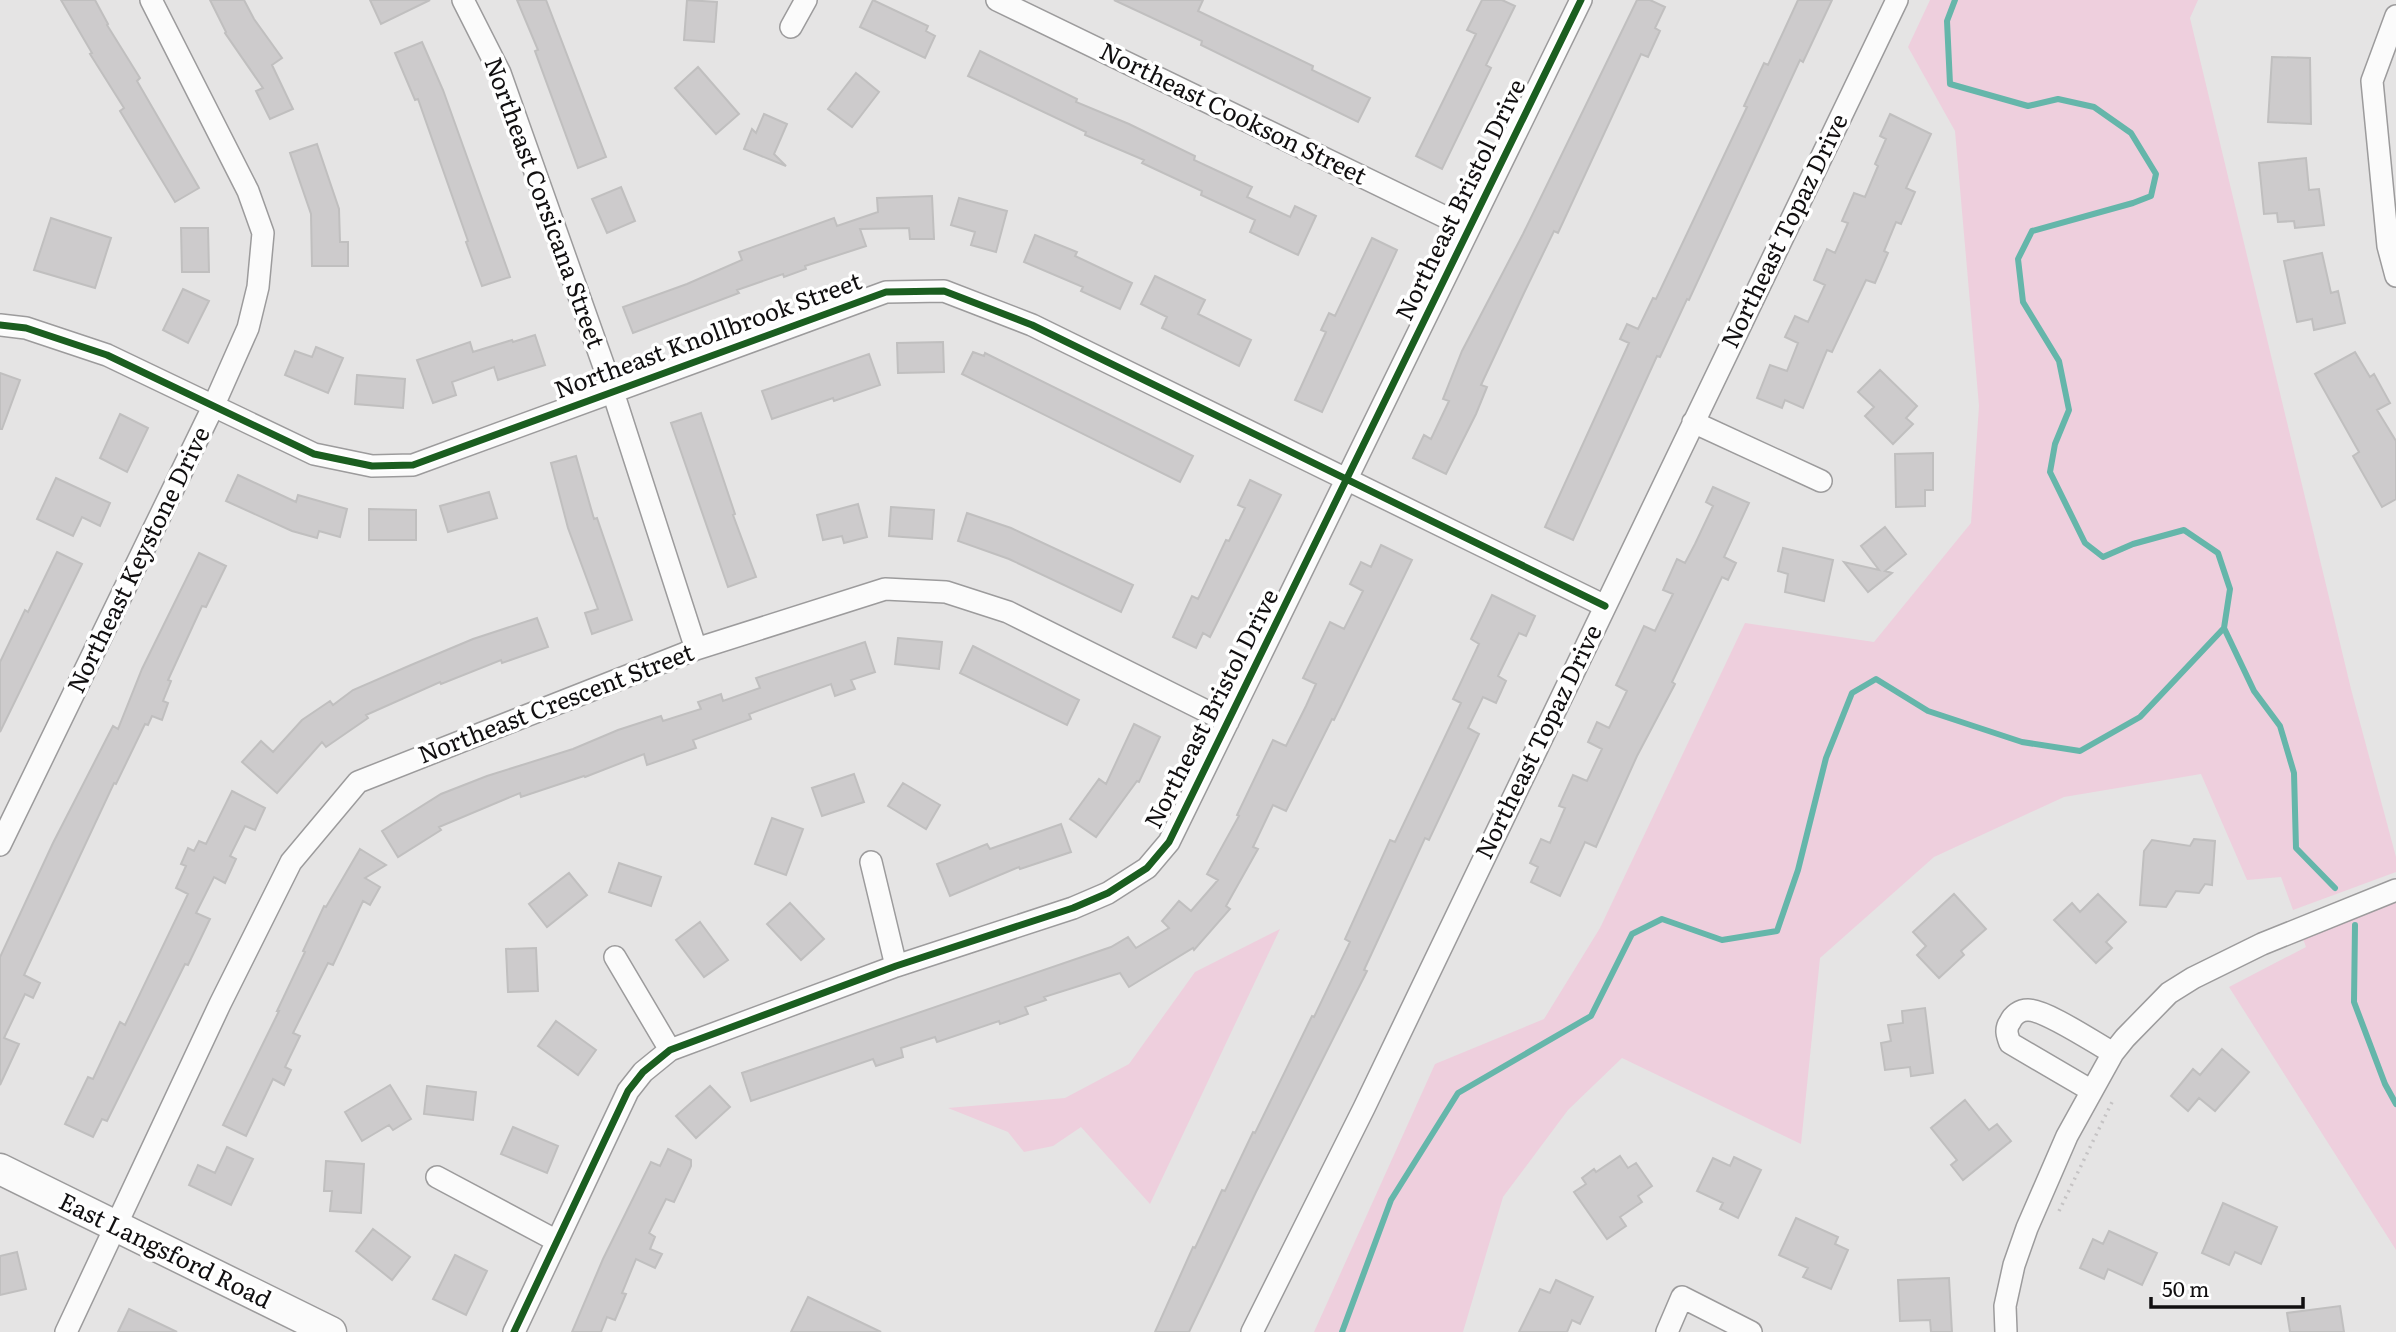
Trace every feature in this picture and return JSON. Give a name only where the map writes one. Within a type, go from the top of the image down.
[{"type":"street","name":"Northeast Keystone Drive","points":[[0,845],[213,407],[248,328],[258,288],[264,233],[248,191],[152,0]]},
{"type":"street","name":"Northeast Corsicana Street","points":[[463,0],[500,74],[613,392],[696,649]]},
{"type":"street","points":[[792,27],[806,0]]},
{"type":"street","name":"Northeast Cookson Street","points":[[997,0],[1468,228]]},
{"type":"street","name":"Northeast Bristol Drive","points":[[514,1332],[628,1091],[643,1072],[670,1050],[896,965],[1073,908],[1108,893],[1147,868],[1169,842],[1581,0]]},
{"type":"street","name":"Northeast Topaz Drive","points":[[1252,1332],[1364,1108],[1897,0]]},
{"type":"street","points":[[2396,16],[2372,81],[2390,210],[2388,246],[2396,276]]},
{"type":"street","name":"Northeast Knollbrook Street","points":[[0,325],[26,328],[107,355],[314,454],[372,466],[414,465],[886,292],[944,291],[1032,325],[1605,606]]},
{"type":"street","points":[[1693,422],[1821,481]]},
{"type":"street","name":"Northeast Crescent Street","points":[[66,1332],[290,862],[358,782],[696,649],[885,589],[946,592],[1008,612],[1228,722]]},
{"type":"street","points":[[871,862],[896,965]]},
{"type":"street","points":[[2006,1332],[2005,1306],[2014,1265],[2027,1228],[2067,1136],[2113,1052],[2169,993],[2193,978],[2262,944],[2396,890]]},
{"type":"street","points":[[615,957],[670,1050]]},
{"type":"street","points":[[2092,1091],[2010,1043],[2007,1035],[2008,1024],[2016,1014],[2028,1010],[2045,1015],[2113,1052]]},
{"type":"street","name":"East Langsford Road","points":[[0,1169],[331,1332]]},
{"type":"street","points":[[438,1177],[557,1241]]},
{"type":"street","points":[[1667,1332],[1682,1297],[1751,1332]]},
{"type":"path","points":[[2056,1217],[2118,1089]]},
{"type":"shaded area","points":[[1930,0],[2198,0],[2190,18],[2351,689],[2396,857],[2396,872],[2293,910],[2281,877],[2247,880],[2201,774],[2064,797],[1934,857],[1820,958],[1801,1144],[1622,1058],[1568,1110],[1503,1197],[1463,1332],[1314,1332],[1435,1064],[1544,1019],[1600,928],[1745,623],[1874,642],[1971,523],[1979,406],[1955,131],[1908,47]]},
{"type":"shaded area","points":[[2396,902],[2396,1250],[2229,987],[2306,947],[2301,933]]},
{"type":"shaded area","points":[[1280,929],[1150,1204],[1081,1127],[1053,1146],[1024,1152],[1008,1132],[948,1108],[1065,1098],[1129,1064],[1195,972]]},
{"type":"building","points":[[61,0],[95,0],[140,78],[137,81],[199,188],[175,202],[120,111],[124,108],[90,54],[92,53]]},
{"type":"building","points":[[210,0],[244,0],[282,58],[272,65],[293,109],[270,119],[256,91],[263,88],[225,33]]},
{"type":"building","points":[[370,0],[430,0],[381,24]]},
{"type":"building","points":[[517,0],[546,0],[606,157],[578,168],[535,51],[538,50]]},
{"type":"building","points":[[687,0],[717,2],[714,42],[684,40]]},
{"type":"building","points":[[873,0],[928,26],[926,31],[935,36],[925,58],[860,27]]},
{"type":"building","points":[[1114,0],[1203,0],[1198,11],[1313,66],[1312,70],[1370,98],[1358,122],[1201,45],[1202,41]]},
{"type":"building","points":[[1482,0],[1502,0],[1515,6],[1486,65],[1491,68],[1442,169],[1416,156],[1476,34],[1467,30]]},
{"type":"building","points":[[1637,0],[1650,0],[1665,7],[1655,28],[1660,31],[1648,57],[1641,54],[1558,233],[1554,231],[1524,293],[1481,385],[1487,387],[1476,414],[1446,474],[1413,458],[1424,435],[1431,439],[1449,401],[1443,399],[1462,351],[1523,234]]},
{"type":"building","points":[[1798,0],[1832,0],[1803,62],[1800,60],[1689,300],[1687,299],[1660,357],[1657,356],[1573,540],[1545,527],[1629,343],[1620,339],[1627,324],[1638,329],[1653,298],[1656,299],[1747,107],[1744,106],[1764,63],[1768,65]]},
{"type":"building","points":[[422,42],[443,90],[510,277],[482,286],[418,99],[415,100],[395,53]]},
{"type":"building","points":[[980,51],[1077,99],[1076,102],[1129,124],[1195,156],[1194,160],[1252,187],[1247,197],[1290,217],[1295,206],[1316,216],[1298,255],[1250,232],[1255,220],[1201,195],[1202,191],[1142,163],[1144,160],[1085,135],[1086,132],[968,76]]},
{"type":"building","points":[[2272,57],[2310,58],[2311,124],[2268,122]]},
{"type":"building","points":[[698,67],[739,114],[716,134],[675,88]]},
{"type":"building","points":[[856,73],[879,92],[852,127],[828,109]]},
{"type":"building","points":[[764,114],[787,124],[774,154],[786,166],[744,149],[752,129],[756,133]]},
{"type":"building","points":[[1890,114],[1931,134],[1906,188],[1915,192],[1901,224],[1896,222],[1884,251],[1888,253],[1875,283],[1866,280],[1832,352],[1827,350],[1803,408],[1785,400],[1782,408],[1757,398],[1770,365],[1787,371],[1798,343],[1785,337],[1795,316],[1808,322],[1825,285],[1814,280],[1827,249],[1835,253],[1848,223],[1842,221],[1854,193],[1865,197],[1878,166],[1875,164],[1886,139],[1880,136]]},
{"type":"building","points":[[317,144],[339,209],[340,242],[348,242],[348,266],[312,266],[311,214],[290,153]]},
{"type":"building","points":[[2306,158],[2309,190],[2319,189],[2324,225],[2295,228],[2294,221],[2278,222],[2277,213],[2264,214],[2259,163]]},
{"type":"building","points":[[621,187],[635,221],[607,233],[592,199]]},
{"type":"building","points":[[932,196],[934,239],[910,239],[909,228],[860,229],[866,246],[805,266],[806,269],[784,277],[783,274],[737,290],[739,293],[633,333],[623,307],[687,284],[742,260],[739,252],[834,218],[837,226],[878,212],[877,198]]},
{"type":"building","points":[[959,198],[1007,211],[996,252],[971,245],[975,232],[951,225]]},
{"type":"building","points":[[51,218],[111,238],[95,288],[34,270]]},
{"type":"building","points":[[181,228],[208,228],[209,272],[182,272]]},
{"type":"building","points":[[1035,235],[1077,252],[1075,256],[1132,283],[1120,309],[1081,291],[1083,287],[1024,262]]},
{"type":"building","points":[[1372,238],[1397,250],[1322,412],[1295,400],[1326,332],[1321,330],[1329,313],[1335,316]]},
{"type":"building","points":[[2322,253],[2331,293],[2338,291],[2345,323],[2314,330],[2312,319],[2297,322],[2284,261]]},
{"type":"building","points":[[1155,276],[1205,300],[1198,314],[1251,340],[1239,366],[1162,328],[1167,317],[1141,304]]},
{"type":"building","points":[[183,289],[209,301],[188,343],[163,330]]},
{"type":"building","points":[[535,335],[545,365],[498,380],[494,367],[452,382],[456,395],[433,403],[417,360],[470,342],[473,352]]},
{"type":"building","points":[[943,342],[944,372],[898,373],[897,343]]},
{"type":"building","points":[[316,347],[343,358],[328,393],[285,375],[295,351],[312,357]]},
{"type":"building","points":[[973,352],[984,356],[985,353],[1193,456],[1180,482],[962,374]]},
{"type":"building","points":[[2355,352],[2370,377],[2374,374],[2390,403],[2377,410],[2396,441],[2396,499],[2382,507],[2353,456],[2359,452],[2315,374]]},
{"type":"building","points":[[869,354],[880,385],[772,419],[762,391]]},
{"type":"building","points":[[1880,370],[1917,406],[1906,418],[1913,424],[1893,444],[1865,416],[1874,407],[1858,392]]},
{"type":"building","points":[[0,373],[20,380],[2,429],[0,429]]},
{"type":"building","points":[[357,375],[405,379],[403,408],[355,404]]},
{"type":"building","points":[[701,413],[756,577],[728,587],[671,423]]},
{"type":"building","points":[[120,414],[148,428],[127,472],[100,458]]},
{"type":"building","points":[[1933,453],[1933,490],[1925,490],[1925,506],[1896,507],[1895,454]]},
{"type":"building","points":[[576,456],[594,519],[597,518],[632,620],[592,634],[585,613],[598,609],[568,528],[551,463]]},
{"type":"building","points":[[238,475],[296,502],[298,495],[347,509],[340,537],[319,531],[317,538],[292,531],[226,501]]},
{"type":"building","points":[[56,478],[110,503],[100,526],[82,517],[73,536],[37,519]]},
{"type":"building","points":[[1250,480],[1281,495],[1210,637],[1203,633],[1196,648],[1173,637],[1192,596],[1198,599],[1226,540],[1229,541],[1245,508],[1238,505]]},
{"type":"building","points":[[1713,487],[1749,503],[1724,557],[1736,563],[1728,580],[1722,577],[1672,682],[1675,684],[1637,756],[1596,847],[1585,842],[1560,896],[1531,882],[1538,867],[1530,863],[1541,839],[1550,843],[1565,808],[1559,806],[1573,775],[1587,781],[1602,749],[1588,742],[1597,722],[1609,728],[1627,691],[1616,685],[1644,626],[1655,631],[1673,594],[1663,590],[1677,559],[1685,563],[1695,544],[1713,506],[1706,502]]},
{"type":"building","points":[[489,492],[497,518],[448,532],[440,506]]},
{"type":"building","points":[[858,504],[867,537],[844,543],[842,536],[823,540],[817,515]]},
{"type":"building","points":[[891,507],[934,510],[932,539],[889,536]]},
{"type":"building","points":[[369,509],[416,510],[416,540],[369,540]]},
{"type":"building","points":[[967,513],[1011,528],[1133,585],[1121,612],[1009,559],[958,541]]},
{"type":"building","points":[[1885,527],[1906,554],[1885,571],[1892,573],[1868,592],[1844,562],[1879,570],[1861,546]]},
{"type":"building","points":[[1381,545],[1412,560],[1286,811],[1273,805],[1253,847],[1258,849],[1226,906],[1230,909],[1194,950],[1193,948],[1129,987],[1120,973],[1044,997],[1046,1000],[1025,1007],[1028,1014],[1000,1024],[999,1021],[937,1042],[935,1037],[901,1048],[903,1057],[876,1066],[873,1059],[751,1101],[742,1073],[1111,947],[1128,937],[1136,948],[1169,928],[1162,921],[1179,901],[1191,911],[1218,880],[1207,874],[1239,816],[1237,815],[1273,740],[1286,746],[1306,706],[1316,684],[1303,678],[1330,622],[1344,629],[1363,591],[1350,584],[1361,562],[1371,567]]},
{"type":"building","points":[[1783,548],[1833,560],[1824,601],[1785,592],[1788,574],[1778,571]]},
{"type":"building","points":[[57,552],[82,564],[0,732],[0,662]]},
{"type":"building","points":[[199,553],[226,566],[206,607],[202,606],[168,680],[171,681],[163,701],[168,703],[162,720],[152,716],[148,725],[145,724],[116,784],[114,783],[24,975],[40,983],[33,998],[25,994],[4,1038],[19,1044],[0,1085],[0,957],[53,843],[113,726],[118,729],[142,669]]},
{"type":"building","points":[[1492,595],[1535,616],[1526,636],[1519,633],[1498,676],[1506,681],[1496,703],[1483,697],[1468,728],[1479,734],[1429,840],[1425,838],[1364,970],[1367,971],[1189,1332],[1155,1332],[1193,1247],[1195,1248],[1222,1190],[1225,1191],[1312,1016],[1314,1017],[1350,942],[1345,939],[1390,840],[1395,842],[1461,703],[1453,699],[1479,644],[1471,639]]},
{"type":"building","points":[[537,618],[548,647],[502,663],[501,660],[441,684],[440,682],[366,715],[368,718],[326,747],[322,742],[277,793],[242,762],[261,741],[273,752],[302,720],[330,701],[333,705],[353,690],[411,665],[473,639]]},
{"type":"building","points":[[898,638],[942,642],[939,669],[895,664]]},
{"type":"building","points":[[865,642],[875,672],[851,680],[855,689],[835,696],[831,684],[749,714],[751,719],[693,740],[696,748],[647,765],[644,754],[585,777],[521,797],[520,793],[439,827],[441,830],[398,857],[382,831],[441,794],[487,776],[573,749],[661,716],[663,721],[701,709],[698,702],[721,694],[723,701],[760,688],[756,678]]},
{"type":"building","points":[[973,646],[1079,700],[1067,725],[960,673]]},
{"type":"building","points":[[1134,724],[1160,737],[1139,782],[1137,781],[1096,837],[1070,819],[1099,779],[1106,784]]},
{"type":"building","points":[[854,774],[864,802],[822,816],[812,788]]},
{"type":"building","points":[[903,783],[940,805],[926,829],[888,806]]},
{"type":"building","points":[[232,791],[265,808],[255,830],[245,826],[230,856],[236,859],[225,883],[214,877],[196,913],[210,919],[107,1121],[102,1119],[93,1137],[65,1124],[88,1077],[93,1079],[120,1022],[125,1025],[188,894],[176,888],[186,866],[181,864],[188,848],[194,851],[199,841],[206,844]]},
{"type":"building","points":[[772,818],[803,829],[786,875],[755,864]]},
{"type":"building","points":[[1061,824],[1071,852],[1020,869],[1019,867],[950,896],[937,864],[987,844],[990,849]]},
{"type":"building","points":[[2194,839],[2215,841],[2212,885],[2205,884],[2199,893],[2176,891],[2166,907],[2140,905],[2144,851],[2152,840],[2190,846]]},
{"type":"building","points":[[360,849],[386,865],[365,878],[380,887],[370,905],[363,901],[333,965],[328,963],[293,1033],[300,1036],[285,1067],[291,1070],[284,1085],[273,1079],[246,1136],[223,1125],[279,1011],[324,906],[326,907]]},
{"type":"building","points":[[619,863],[661,877],[651,906],[609,892]]},
{"type":"building","points":[[569,873],[587,895],[547,927],[529,904]]},
{"type":"building","points":[[1954,894],[1986,929],[1961,951],[1964,955],[1939,978],[1917,955],[1926,946],[1913,932]]},
{"type":"building","points":[[2098,894],[2126,922],[2106,942],[2112,948],[2096,963],[2054,920],[2072,903],[2080,912]]},
{"type":"building","points":[[790,903],[824,939],[801,960],[767,924]]},
{"type":"building","points":[[700,922],[728,960],[704,977],[676,940]]},
{"type":"building","points":[[536,948],[538,991],[508,992],[506,949]]},
{"type":"building","points":[[1925,1008],[1933,1073],[1911,1076],[1910,1067],[1885,1070],[1881,1043],[1891,1041],[1888,1025],[1903,1023],[1902,1011]]},
{"type":"building","points":[[556,1021],[596,1050],[578,1075],[538,1046]]},
{"type":"building","points":[[2222,1049],[2249,1072],[2215,1111],[2199,1098],[2188,1111],[2171,1096],[2193,1069],[2200,1075]]},
{"type":"building","points":[[390,1085],[411,1119],[393,1130],[389,1125],[362,1141],[345,1112]]},
{"type":"building","points":[[427,1086],[476,1092],[473,1120],[424,1114]]},
{"type":"building","points":[[710,1086],[730,1107],[696,1138],[676,1116]]},
{"type":"building","points":[[1965,1100],[1989,1130],[1997,1124],[2011,1141],[1963,1180],[1951,1165],[1957,1160],[1931,1128]]},
{"type":"building","points":[[513,1127],[558,1146],[547,1173],[501,1154]]},
{"type":"building","points":[[227,1147],[253,1159],[231,1205],[189,1185],[198,1165],[215,1173]]},
{"type":"building","points":[[668,1149],[691,1160],[691,1166],[674,1202],[666,1199],[649,1233],[655,1237],[650,1249],[662,1254],[655,1268],[636,1259],[622,1293],[626,1294],[615,1320],[607,1317],[601,1332],[572,1332],[603,1259],[651,1162],[660,1166]]},
{"type":"building","points":[[1620,1156],[1628,1168],[1636,1163],[1652,1186],[1638,1196],[1642,1202],[1620,1217],[1626,1226],[1607,1239],[1574,1192],[1586,1184],[1582,1178]]},
{"type":"building","points":[[1734,1157],[1761,1170],[1738,1218],[1720,1209],[1723,1203],[1697,1191],[1713,1158],[1730,1166]]},
{"type":"building","points":[[326,1161],[364,1164],[361,1213],[330,1211],[332,1191],[324,1191]]},
{"type":"building","points":[[2223,1203],[2277,1227],[2261,1264],[2235,1252],[2229,1265],[2202,1253]]},
{"type":"building","points":[[1796,1218],[1838,1237],[1835,1244],[1848,1250],[1831,1289],[1803,1277],[1808,1268],[1779,1255]]},
{"type":"building","points":[[373,1229],[410,1257],[392,1280],[356,1251]]},
{"type":"building","points":[[2109,1231],[2157,1253],[2142,1285],[2108,1269],[2104,1279],[2080,1268],[2093,1239],[2103,1244]]},
{"type":"building","points":[[17,1252],[26,1289],[0,1295],[0,1256]]},
{"type":"building","points":[[455,1255],[487,1271],[466,1315],[433,1299]]},
{"type":"building","points":[[1949,1278],[1952,1332],[1931,1332],[1930,1320],[1900,1321],[1898,1280]]},
{"type":"building","points":[[1556,1280],[1593,1297],[1580,1324],[1572,1320],[1567,1332],[1519,1332],[1540,1289],[1550,1293]]},
{"type":"building","points":[[808,1297],[881,1332],[791,1332]]},
{"type":"building","points":[[2340,1306],[2344,1332],[2290,1332],[2287,1313]]},
{"type":"building","points":[[129,1309],[177,1332],[118,1332]]},
{"type":"waterway","points":[[1342,1332],[1391,1200],[1458,1093],[1591,1016],[1632,934],[1662,919],[1722,940],[1777,931],[1798,870],[1826,758],[1852,693],[1876,679],[1928,711],[2022,742],[2080,751],[2140,717],[2224,628],[2230,589],[2218,553],[2184,530],[2133,544],[2103,557],[2085,543],[2050,472],[2055,444],[2069,410],[2059,361],[2023,302],[2018,259],[2032,231],[2151,196],[2156,174],[2131,133],[2094,107],[2058,99],[2028,106],[1950,84],[1947,21],[1955,0]]},
{"type":"waterway","points":[[2224,628],[2254,691],[2280,726],[2294,773],[2296,848],[2335,888]]},
{"type":"waterway","points":[[2355,925],[2354,1002],[2385,1084],[2396,1104]]},
{"type":"cycle path","points":[[514,1332],[628,1091],[643,1072],[670,1050],[896,966],[1073,908],[1108,893],[1147,868],[1169,842],[1581,0]]},
{"type":"cycle path","points":[[0,325],[26,328],[107,355],[314,454],[372,466],[413,465],[886,292],[944,291],[1032,325],[1605,606]]}]
